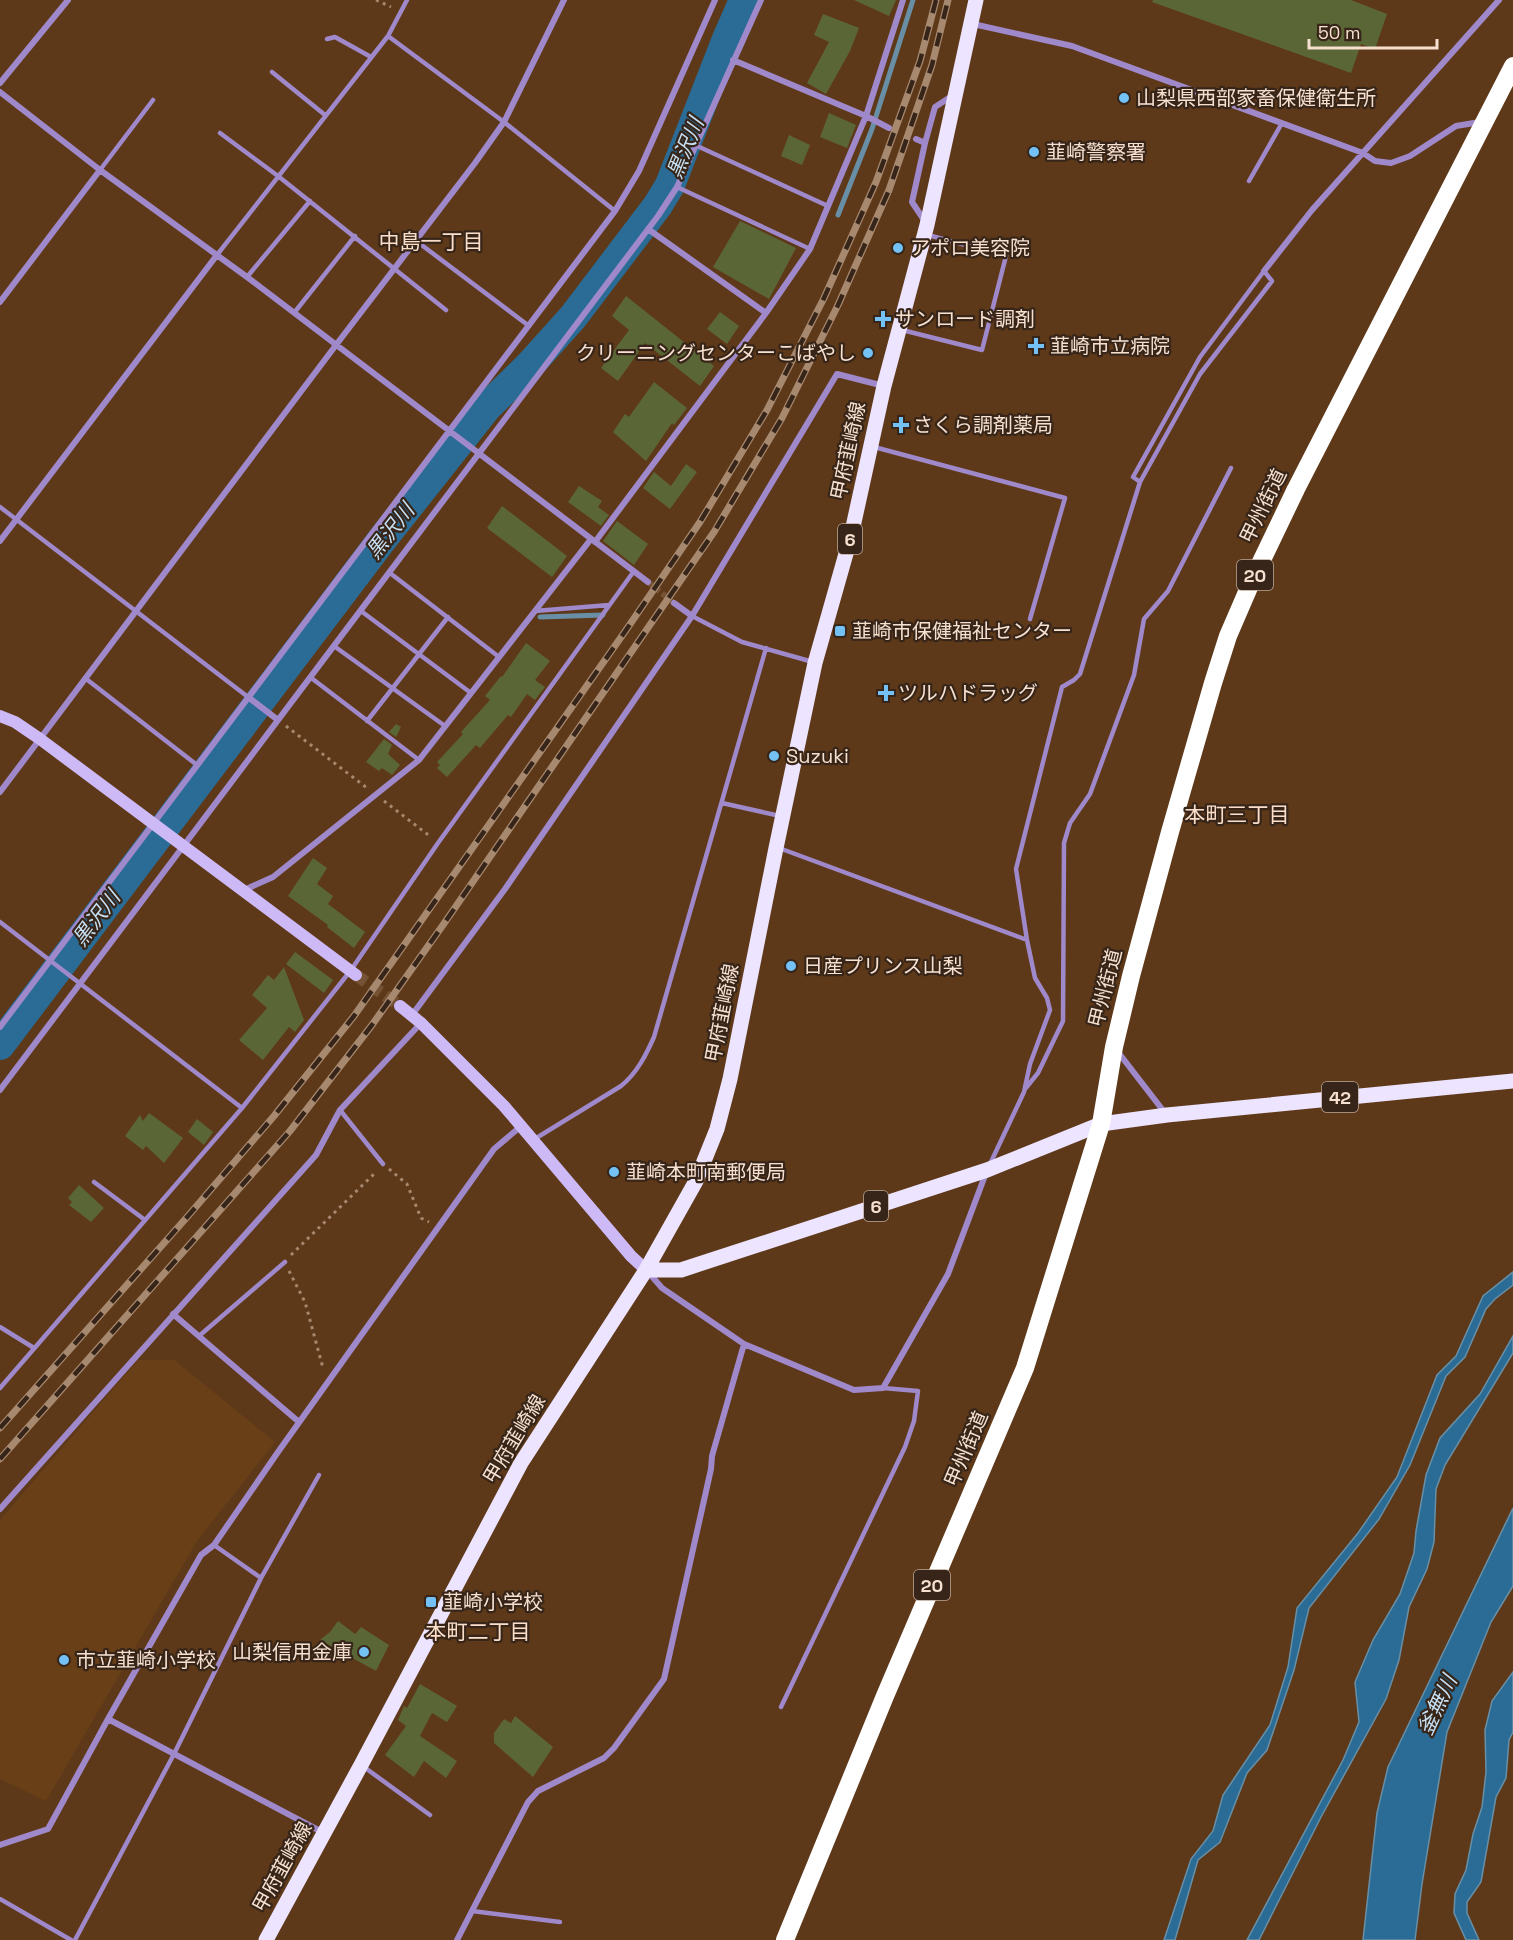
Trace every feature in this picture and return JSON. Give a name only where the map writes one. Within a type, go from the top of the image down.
[{"type":"highway","name":"甲州街道","points":[[785,1940],[885,1696],[1025,1368],[1101,1124],[1114,1047],[1131,976],[1170,832],[1228,636],[1296,489],[1513,66]]},
{"type":"main road","name":"甲府韮崎線","points":[[266,1940],[521,1463],[646,1270],[696,1181],[717,1129],[730,1079],[815,663],[850,536],[884,386],[926,230],[976,0]]},
{"type":"main road","name":"42","points":[[1101,1124],[1167,1115],[1513,1081]]},
{"type":"main road","name":"6","points":[[646,1270],[681,1270],[987,1170],[1101,1124]]},
{"type":"street","points":[[0,83],[68,0]]},
{"type":"street","points":[[0,792],[475,163],[504,122],[564,0]]},
{"type":"street","points":[[0,1027],[615,211],[639,171],[715,0]]},
{"type":"street","points":[[0,1090],[648,229],[677,187],[761,0]]},
{"type":"street","points":[[243,890],[273,877],[419,760],[593,540],[766,313],[810,249],[866,116],[903,0]]},
{"type":"street","points":[[1264,271],[1312,210],[1499,0]]},
{"type":"street","points":[[970,23],[1072,46],[1364,153],[1374,161],[1391,163],[1410,156],[1456,126],[1484,121]]},
{"type":"street","points":[[733,60],[866,116],[889,128]]},
{"type":"street","points":[[0,92],[100,170],[247,277],[648,582]]},
{"type":"street","points":[[926,230],[912,202],[924,143],[935,107],[955,94]]},
{"type":"street","points":[[916,139],[924,143]]},
{"type":"street","points":[[0,302],[100,170]]},
{"type":"street","points":[[648,229],[766,313]]},
{"type":"street","points":[[0,541],[217,255]]},
{"type":"street","points":[[0,1509],[316,1155],[340,1110],[417,1019],[693,616],[837,374],[884,386]]},
{"type":"street","points":[[674,603],[693,616]]},
{"type":"street","points":[[248,697],[278,720]]},
{"type":"street","points":[[0,717],[15,722],[40,739],[354,973]]},
{"type":"street","points":[[400,1006],[417,1019],[504,1106],[631,1256],[662,1288],[744,1344],[854,1390],[882,1388],[948,1274],[987,1170]]},
{"type":"street","points":[[1114,1047],[1167,1115]]},
{"type":"street","points":[[0,1845],[48,1829],[201,1555],[214,1545],[494,1149],[520,1127]]},
{"type":"street","points":[[173,1314],[299,1422]]},
{"type":"street","points":[[457,1940],[528,1802],[538,1791],[604,1758],[614,1748],[664,1679],[712,1456],[744,1344]]},
{"type":"street","points":[[108,1719],[324,1833]]},
{"type":"lane","points":[[217,255],[388,36],[407,0]]},
{"type":"lane","points":[[388,36],[504,122],[615,211]]},
{"type":"lane","points":[[327,39],[335,37],[371,57]]},
{"type":"lane","points":[[272,72],[325,116]]},
{"type":"lane","points":[[100,170],[153,100]]},
{"type":"lane","points":[[1249,181],[1282,123]]},
{"type":"lane","points":[[220,133],[310,201],[446,310]]},
{"type":"lane","points":[[695,146],[828,206]]},
{"type":"lane","points":[[677,187],[810,249]]},
{"type":"lane","points":[[247,277],[310,201]]},
{"type":"lane","points":[[899,329],[982,350],[1006,256],[926,230]]},
{"type":"lane","points":[[294,313],[354,236]]},
{"type":"lane","points":[[415,240],[529,326]]},
{"type":"lane","points":[[1024,1092],[1030,1064],[1050,1010],[1047,998],[1035,978],[1016,868],[1062,687],[1080,674],[1140,482],[1200,374],[1272,281],[1264,271],[1200,357],[1133,477],[1140,482]]},
{"type":"lane","points":[[871,446],[1065,498],[1030,619]]},
{"type":"lane","points":[[987,1170],[1024,1092],[1038,1072],[1063,1020],[1064,843],[1070,823],[1090,794],[1134,675],[1144,619],[1168,591],[1232,468]]},
{"type":"lane","points":[[0,507],[248,697]]},
{"type":"lane","points":[[0,1388],[242,1108],[354,973],[438,843],[634,572]]},
{"type":"lane","points":[[390,573],[499,657]]},
{"type":"lane","points":[[535,611],[609,605]]},
{"type":"lane","points":[[361,611],[471,693]]},
{"type":"lane","points":[[693,616],[742,642],[815,663]]},
{"type":"lane","points":[[367,721],[448,617]]},
{"type":"lane","points":[[334,646],[445,726]]},
{"type":"lane","points":[[532,1141],[621,1086],[629,1079],[646,1055],[654,1037],[766,648]]},
{"type":"lane","points":[[310,677],[419,760]]},
{"type":"lane","points":[[85,678],[197,765]]},
{"type":"lane","points":[[722,803],[783,817]]},
{"type":"lane","points":[[776,848],[1027,940]]},
{"type":"lane","points":[[0,922],[242,1108]]},
{"type":"lane","points":[[340,1110],[383,1164]]},
{"type":"lane","points":[[94,1182],[145,1220]]},
{"type":"lane","points":[[199,1336],[285,1263]]},
{"type":"lane","points":[[0,1327],[34,1348]]},
{"type":"lane","points":[[781,1707],[904,1447],[914,1421],[918,1390],[882,1388]]},
{"type":"lane","points":[[75,1940],[174,1754],[261,1578],[319,1474]]},
{"type":"lane","points":[[214,1545],[261,1578]]},
{"type":"lane","points":[[361,1765],[430,1815]]},
{"type":"lane","points":[[0,1899],[71,1940]]},
{"type":"lane","points":[[472,1911],[560,1922]]},
{"type":"path","points":[[376,0],[401,12]]},
{"type":"path","points":[[278,720],[438,843]]},
{"type":"path","points":[[328,1382],[318,1354],[306,1302],[285,1263],[383,1164],[407,1184],[422,1218],[438,1227]]},
{"type":"shaded area","name":"市立韮崎小学校","points":[[138,1360],[174,1360],[275,1442],[197,1541],[46,1801],[0,1779],[0,1520]]},
{"type":"water","points":[[1513,1272],[1513,1285],[1486,1309],[1465,1357],[1446,1376],[1410,1465],[1379,1519],[1309,1608],[1294,1670],[1267,1750],[1247,1773],[1220,1842],[1198,1860],[1175,1940],[1164,1940],[1191,1859],[1213,1831],[1223,1795],[1270,1725],[1288,1667],[1297,1608],[1358,1533],[1397,1477],[1437,1375],[1456,1356],[1483,1296]]},
{"type":"water","points":[[1513,1336],[1513,1353],[1445,1465],[1436,1489],[1434,1542],[1427,1569],[1409,1607],[1399,1660],[1386,1699],[1321,1817],[1259,1940],[1247,1940],[1343,1760],[1359,1722],[1355,1682],[1373,1640],[1400,1594],[1414,1553],[1426,1475],[1440,1438],[1480,1394]]},
{"type":"water","name":"釜無川","points":[[1513,1508],[1513,1586],[1491,1622],[1447,1732],[1415,1940],[1363,1940],[1377,1813],[1388,1767]]},
{"type":"water","points":[[1513,1672],[1513,1732],[1509,1740],[1506,1778],[1496,1797],[1481,1882],[1467,1902],[1467,1913],[1479,1940],[1466,1940],[1454,1913],[1455,1894],[1466,1870],[1473,1834],[1482,1807],[1486,1772],[1485,1730],[1492,1701]]},
{"type":"building","points":[[854,0],[896,0],[889,16]]},
{"type":"building","points":[[1153,0],[1351,0],[1387,14],[1375,49],[1361,44],[1351,73],[1152,2]]},
{"type":"building","points":[[823,14],[859,28],[850,51],[826,94],[807,83],[829,42],[814,35]]},
{"type":"building","points":[[829,113],[856,125],[847,148],[820,137]]},
{"type":"building","points":[[789,135],[810,145],[802,165],[781,156]]},
{"type":"building","points":[[740,221],[796,248],[769,299],[713,267]]},
{"type":"building","points":[[626,296],[714,366],[700,386],[645,343],[618,381],[601,368],[629,330],[612,316]]},
{"type":"building","points":[[720,312],[739,326],[727,344],[707,329]]},
{"type":"building","points":[[654,382],[687,408],[674,425],[672,423],[646,461],[613,432],[625,414],[629,417]]},
{"type":"building","points":[[686,464],[697,472],[670,509],[643,488],[654,472],[671,486]]},
{"type":"building","points":[[579,486],[602,501],[598,507],[609,515],[601,526],[568,502]]},
{"type":"building","points":[[502,506],[567,556],[552,577],[487,528]]},
{"type":"building","points":[[617,521],[648,544],[634,565],[603,541]]},
{"type":"building","points":[[526,643],[550,661],[535,680],[545,687],[535,700],[527,694],[511,717],[508,715],[480,748],[476,745],[447,777],[437,768],[440,765],[437,762],[490,700],[485,696],[502,677]]},
{"type":"building","points":[[396,724],[401,727],[396,737],[389,732]]},
{"type":"building","points":[[384,739],[392,745],[388,754],[400,765],[392,775],[382,768],[379,771],[366,762]]},
{"type":"building","points":[[313,858],[327,868],[317,884],[333,896],[328,904],[365,932],[354,948],[327,927],[328,925],[288,896]]},
{"type":"building","points":[[295,952],[333,980],[324,993],[286,964]]},
{"type":"building","points":[[284,967],[304,1020],[295,1032],[289,1027],[263,1060],[239,1040],[267,1008],[252,995],[268,975],[274,980]]},
{"type":"building","points":[[149,1113],[183,1138],[164,1163],[146,1146],[143,1150],[125,1136],[140,1115],[143,1121]]},
{"type":"building","points":[[197,1119],[213,1132],[204,1145],[188,1132]]},
{"type":"building","points":[[79,1185],[104,1208],[91,1222],[69,1205],[72,1202],[68,1198]]},
{"type":"building","points":[[338,1621],[355,1634],[361,1627],[389,1645],[376,1671],[320,1640]]},
{"type":"building","points":[[420,1684],[457,1706],[447,1722],[432,1713],[420,1736],[457,1761],[446,1778],[424,1761],[414,1777],[385,1755],[406,1726],[398,1720],[404,1706],[407,1708]]},
{"type":"building","points":[[515,1716],[553,1747],[533,1777],[494,1743],[494,1733],[504,1719],[511,1723]]},
{"type":"waterway","name":"黒沢川","points":[[0,1045],[381,541],[487,407],[529,366],[573,317],[658,205],[670,185],[744,0]]},
{"type":"waterway","points":[[838,215],[872,129],[913,0]]},
{"type":"waterway","points":[[540,617],[603,615]]},
{"type":"tunnel","points":[[648,582],[674,603]]},
{"type":"tunnel","points":[[356,975],[400,1006]]},
{"type":"railway","points":[[0,1428],[274,1116],[354,1016],[700,522],[767,410],[824,298],[876,182],[920,61],[936,0]]},
{"type":"railway","points":[[0,1459],[290,1131],[372,1025],[714,532],[782,418],[838,305],[889,190],[932,65],[948,0]]},
{"type":"place","name":"山梨県西部家畜保健衛生所","points":[[1124,98]]},
{"type":"place","name":"韮崎警察署","points":[[1034,152]]},
{"type":"place","name":"アポロ美容院","points":[[898,248]]},
{"type":"place","name":"サンロード調剤","points":[[883,319]]},
{"type":"place","name":"韮崎市立病院","points":[[1036,346]]},
{"type":"place","name":"クリーニングセンターこばやし","points":[[868,353]]},
{"type":"place","name":"さくら調剤薬局","points":[[901,425]]},
{"type":"place","name":"韮崎市保健福祉センター","points":[[840,631]]},
{"type":"place","name":"ツルハドラッグ","points":[[886,693]]},
{"type":"place","name":"Suzuki","points":[[774,756]]},
{"type":"place","name":"日産プリンス山梨","points":[[791,966]]},
{"type":"place","name":"韮崎本町南郵便局","points":[[614,1172]]},
{"type":"place","name":"韮崎小学校","points":[[431,1602]]},
{"type":"place","name":"山梨信用金庫","points":[[364,1652]]},
{"type":"place","name":"市立韮崎小学校","points":[[64,1660]]},
{"type":"district","name":"中島一丁目","points":[[431,241]]},
{"type":"district","name":"本町三丁目","points":[[1237,814]]},
{"type":"district","name":"本町二丁目","points":[[478,1631]]}]
